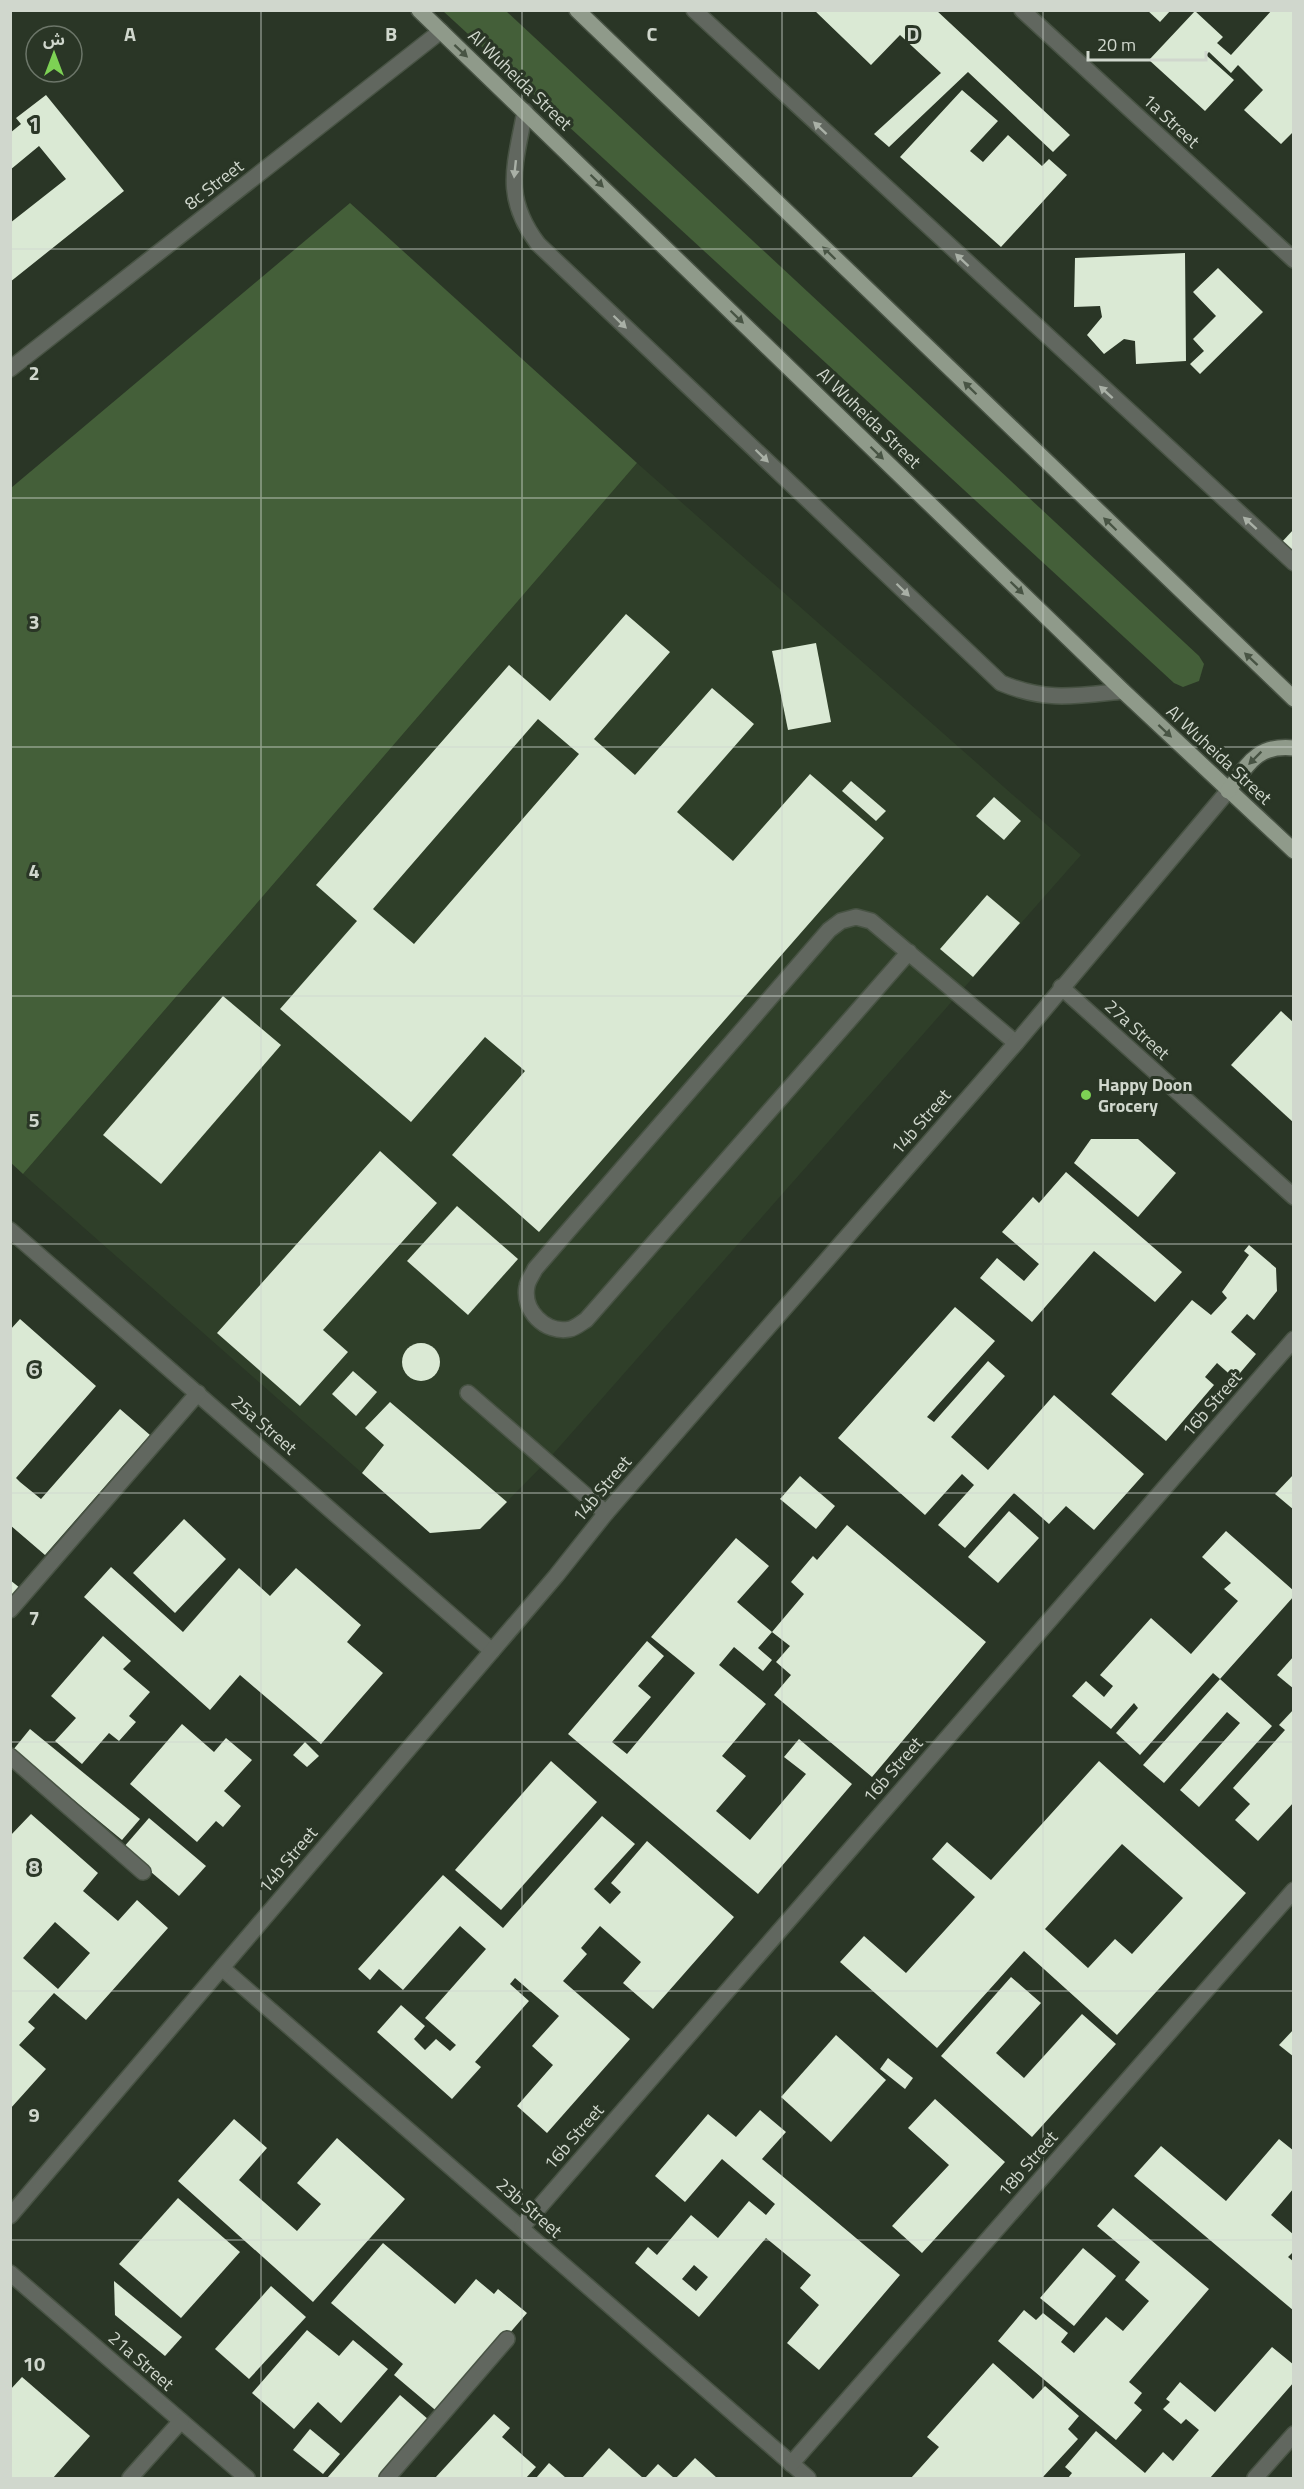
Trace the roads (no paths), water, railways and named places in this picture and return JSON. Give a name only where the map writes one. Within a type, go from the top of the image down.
[{"type":"main road","name":"Al Wuheida Street","points":[[419,10],[1123,691],[1293,851]]},
{"type":"main road","points":[[578,10],[1293,699]]},
{"type":"main road","points":[[1228,791],[1260,752],[1276,746],[1293,748]]},
{"type":"street","points":[[694,10],[1293,563]]},
{"type":"street","name":"1a Street","points":[[1022,10],[1293,260]]},
{"type":"street","name":"8c Street","points":[[10,369],[441,32]]},
{"type":"street","points":[[525,111],[514,172],[514,198],[523,223],[538,244],[1001,683],[1024,693],[1050,698],[1123,691]]},
{"type":"street","name":"14b Street","points":[[10,2216],[606,1513],[1016,1042],[1228,791]]},
{"type":"street","points":[[909,952],[586,1320],[570,1329],[552,1328],[536,1319],[527,1304],[527,1285],[535,1269],[829,930],[841,921],[856,917],[872,921],[909,952],[1016,1042]]},
{"type":"street","name":"27a Street","points":[[1061,987],[1293,1197]]},
{"type":"street","name":"25a Street","points":[[10,1230],[492,1650]]},
{"type":"street","name":"16b Street","points":[[522,2227],[1293,1339]]},
{"type":"street","points":[[10,1610],[198,1394]]},
{"type":"street","points":[[468,1394],[606,1513]]},
{"type":"street","points":[[10,1756],[143,1872]]},
{"type":"street","name":"18b Street","points":[[791,2464],[1293,1890]]},
{"type":"street","name":"23b Street","points":[[222,1968],[808,2478]]},
{"type":"street","name":"21a Street","points":[[10,2273],[247,2478]]},
{"type":"street","points":[[387,2478],[507,2339]]},
{"type":"street","points":[[130,2478],[181,2421]]},
{"type":"street","points":[[1255,2478],[1293,2434]]},
{"type":"place","name":"Happy Doon Grocery","points":[[1086,1095]]}]
